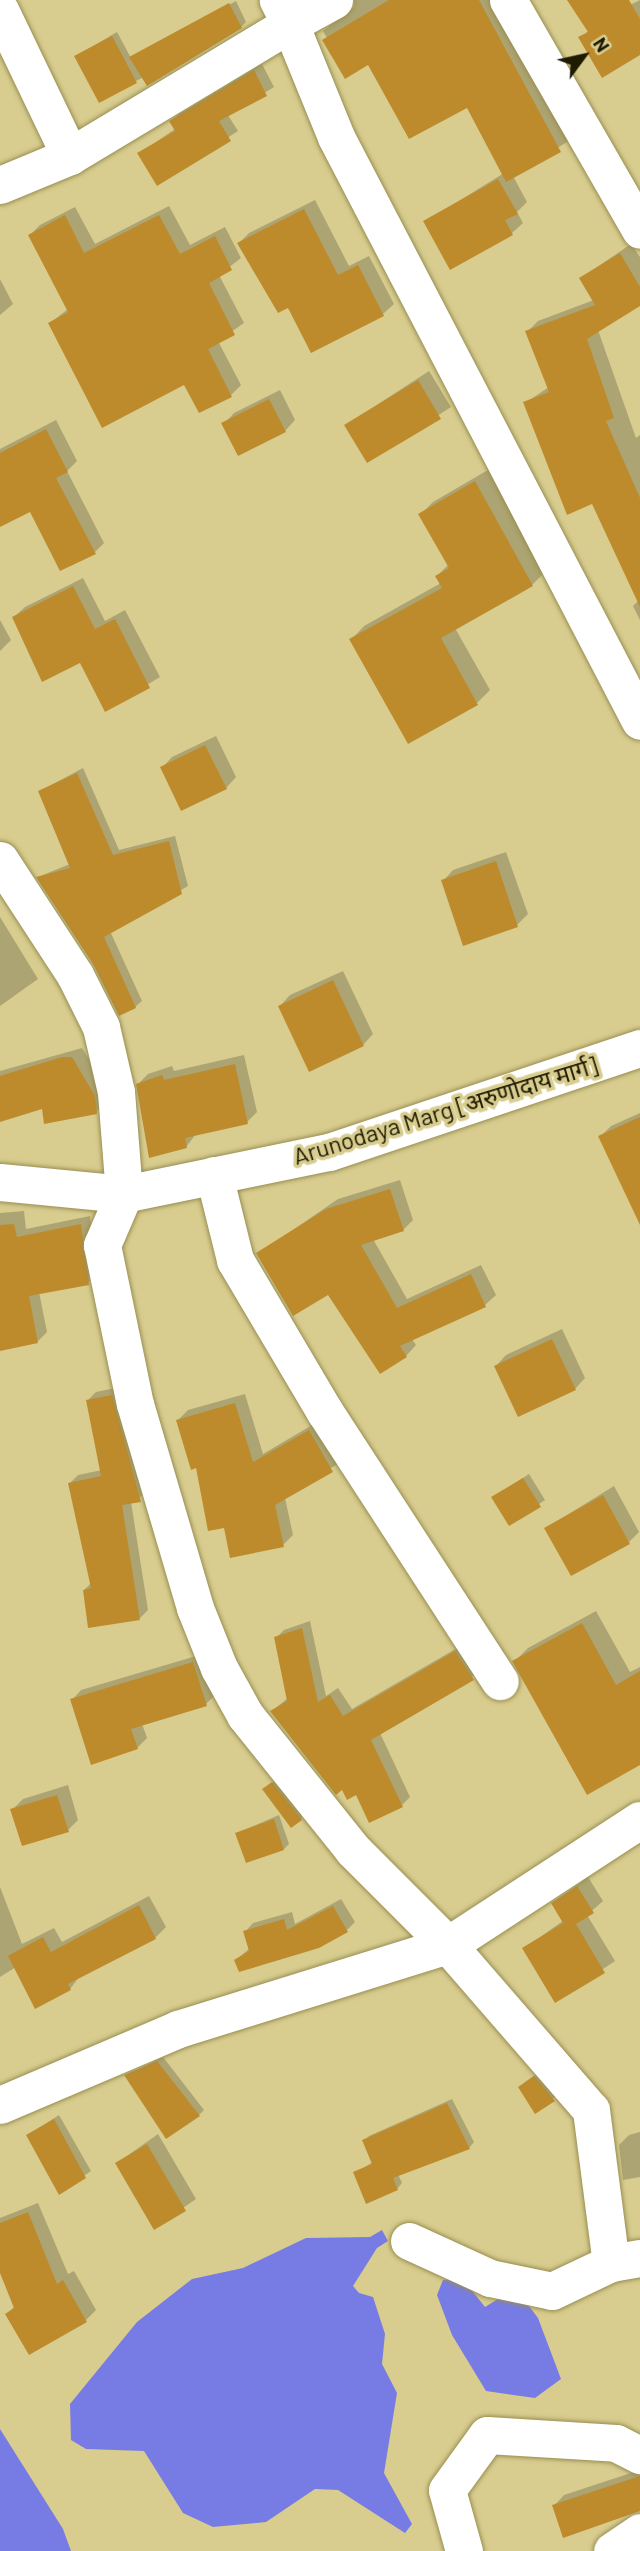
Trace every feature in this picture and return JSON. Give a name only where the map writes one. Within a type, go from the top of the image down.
[{"type":"street","points":[[0,186],[70,156],[284,12],[334,0]]},
{"type":"street","points":[[508,0],[640,230]]},
{"type":"street","points":[[0,10],[70,156]]},
{"type":"street","points":[[284,12],[336,136],[640,721]]},
{"type":"street","points":[[0,860],[75,975],[101,1027],[116,1092],[124,1194],[102,1245],[135,1404],[195,1608],[219,1668],[245,1715],[353,1850],[448,1945],[591,2110],[625,2260],[552,2291],[490,2278],[409,2241]]},
{"type":"street","name":"Arunodaya Marg [अरुणोदा‍य मार्ग]","points":[[0,1182],[124,1194],[329,1152],[640,1048]]},
{"type":"street","points":[[214,1175],[235,1260],[325,1412],[500,1681]]},
{"type":"street","points":[[0,2105],[178,2029],[448,1945],[640,1820]]},
{"type":"street","points":[[464,2551],[447,2490],[487,2435],[616,2443],[640,2455]]},
{"type":"street","points":[[612,2551],[640,2532]]},
{"type":"shaded area","points":[[382,2230],[388,2241],[377,2248],[353,2286],[359,2293],[373,2297],[385,2334],[382,2364],[397,2393],[384,2473],[412,2524],[405,2533],[338,2490],[315,2489],[266,2522],[213,2527],[183,2513],[144,2451],[86,2449],[71,2440],[70,2404],[137,2322],[192,2279],[243,2268],[306,2238],[370,2237]]},
{"type":"shaded area","points":[[462,2278],[485,2307],[506,2294],[523,2298],[538,2318],[561,2379],[535,2398],[486,2391],[452,2335],[437,2295],[443,2280]]},
{"type":"shaded area","points":[[0,2429],[63,2529],[71,2551],[0,2551]]},
{"type":"building","points":[[389,0],[479,0],[561,152],[506,182],[467,108],[409,139],[368,65],[345,79],[322,40]]},
{"type":"building","points":[[567,0],[629,0],[640,19],[640,55],[602,78],[578,37],[588,32]]},
{"type":"building","points":[[229,3],[242,28],[147,86],[129,57]]},
{"type":"building","points":[[112,36],[137,83],[99,103],[74,56]]},
{"type":"building","points":[[254,70],[267,96],[219,121],[231,141],[157,186],[137,153],[175,131],[169,121]]},
{"type":"building","points":[[498,179],[518,214],[505,220],[513,235],[450,270],[423,221]]},
{"type":"building","points":[[304,209],[338,275],[358,265],[384,316],[311,353],[288,308],[278,313],[237,243]]},
{"type":"building","points":[[65,215],[84,253],[159,215],[180,254],[215,236],[232,270],[209,283],[235,335],[208,349],[232,397],[199,413],[184,385],[102,428],[48,323],[68,312],[28,235]]},
{"type":"building","points":[[620,253],[640,287],[640,306],[587,339],[614,418],[606,421],[640,498],[640,607],[592,504],[567,515],[523,402],[549,392],[525,331],[595,305],[579,278]]},
{"type":"building","points":[[418,380],[441,419],[367,463],[344,425]]},
{"type":"building","points":[[269,399],[286,432],[238,456],[221,423]]},
{"type":"building","points":[[46,429],[68,472],[56,478],[96,554],[60,571],[30,512],[0,527],[0,453]]},
{"type":"building","points":[[475,481],[533,586],[441,638],[478,705],[408,744],[349,639],[442,588],[435,576],[449,568],[418,514]]},
{"type":"building","points":[[73,586],[95,629],[115,619],[150,688],[105,712],[80,663],[42,682],[12,617]]},
{"type":"building","points":[[205,745],[227,789],[181,811],[160,767]]},
{"type":"building","points":[[77,773],[113,855],[169,841],[182,894],[104,937],[136,1008],[119,1016],[93,964],[36,877],[70,868],[38,791]]},
{"type":"building","points":[[496,861],[518,927],[463,946],[441,880]]},
{"type":"building","points":[[333,980],[364,1046],[309,1072],[278,1006]]},
{"type":"building","points":[[62,1057],[72,1057],[95,1096],[97,1114],[44,1124],[42,1109],[0,1122],[0,1076]]},
{"type":"building","points":[[235,1064],[248,1124],[185,1138],[187,1148],[149,1158],[136,1084],[162,1075],[164,1080]]},
{"type":"building","points":[[640,1117],[640,1225],[598,1136]]},
{"type":"building","points":[[390,1189],[404,1231],[361,1245],[397,1308],[471,1274],[486,1307],[400,1346],[407,1357],[380,1374],[328,1295],[293,1316],[256,1253],[326,1209]]},
{"type":"building","points":[[14,1224],[17,1237],[81,1224],[89,1285],[29,1296],[38,1343],[0,1351],[0,1225]]},
{"type":"building","points":[[552,1339],[576,1390],[518,1417],[494,1366]]},
{"type":"building","points":[[112,1395],[141,1502],[122,1505],[140,1620],[88,1628],[83,1590],[91,1588],[68,1483],[101,1476],[86,1400]]},
{"type":"building","points":[[235,1403],[253,1462],[309,1430],[333,1472],[275,1505],[284,1547],[230,1558],[224,1528],[208,1531],[196,1468],[191,1470],[176,1420]]},
{"type":"building","points":[[523,1478],[541,1507],[509,1526],[491,1497]]},
{"type":"building","points":[[603,1495],[630,1544],[571,1576],[544,1528]]},
{"type":"building","points":[[582,1623],[616,1685],[640,1671],[640,1765],[587,1795],[512,1661]]},
{"type":"building","points":[[302,1628],[318,1702],[330,1695],[343,1716],[455,1651],[474,1680],[371,1740],[403,1807],[369,1823],[356,1795],[347,1800],[342,1790],[336,1795],[270,1711],[287,1701],[274,1637]]},
{"type":"building","points":[[193,1662],[207,1706],[131,1729],[138,1749],[91,1765],[70,1699]]},
{"type":"building","points":[[272,1782],[302,1820],[291,1828],[262,1789]]},
{"type":"building","points":[[57,1795],[69,1832],[22,1846],[10,1809]]},
{"type":"building","points":[[274,1819],[284,1850],[246,1863],[235,1833]]},
{"type":"building","points":[[577,1886],[594,1913],[576,1924],[605,1973],[555,2003],[522,1948],[563,1923],[551,1903]]},
{"type":"building","points":[[139,1905],[156,1939],[68,1984],[71,1990],[35,2009],[8,1956],[43,1937],[51,1952]]},
{"type":"building","points":[[333,1906],[348,1932],[319,1948],[239,1972],[234,1960],[249,1951],[243,1931],[284,1919],[287,1930]]},
{"type":"building","points":[[157,2061],[200,2116],[166,2139],[124,2075]]},
{"type":"building","points":[[534,2076],[555,2101],[535,2114],[518,2087]]},
{"type":"building","points":[[447,2103],[470,2149],[393,2178],[398,2190],[366,2204],[353,2172],[372,2164],[362,2140]]},
{"type":"building","points":[[54,2119],[86,2178],[59,2195],[26,2135]]},
{"type":"building","points":[[147,2144],[186,2211],[154,2230],[115,2163]]},
{"type":"building","points":[[28,2212],[57,2284],[63,2280],[87,2322],[29,2355],[5,2314],[14,2308],[0,2273],[0,2223]]},
{"type":"building","points":[[640,2476],[640,2511],[563,2538],[552,2505]]}]
